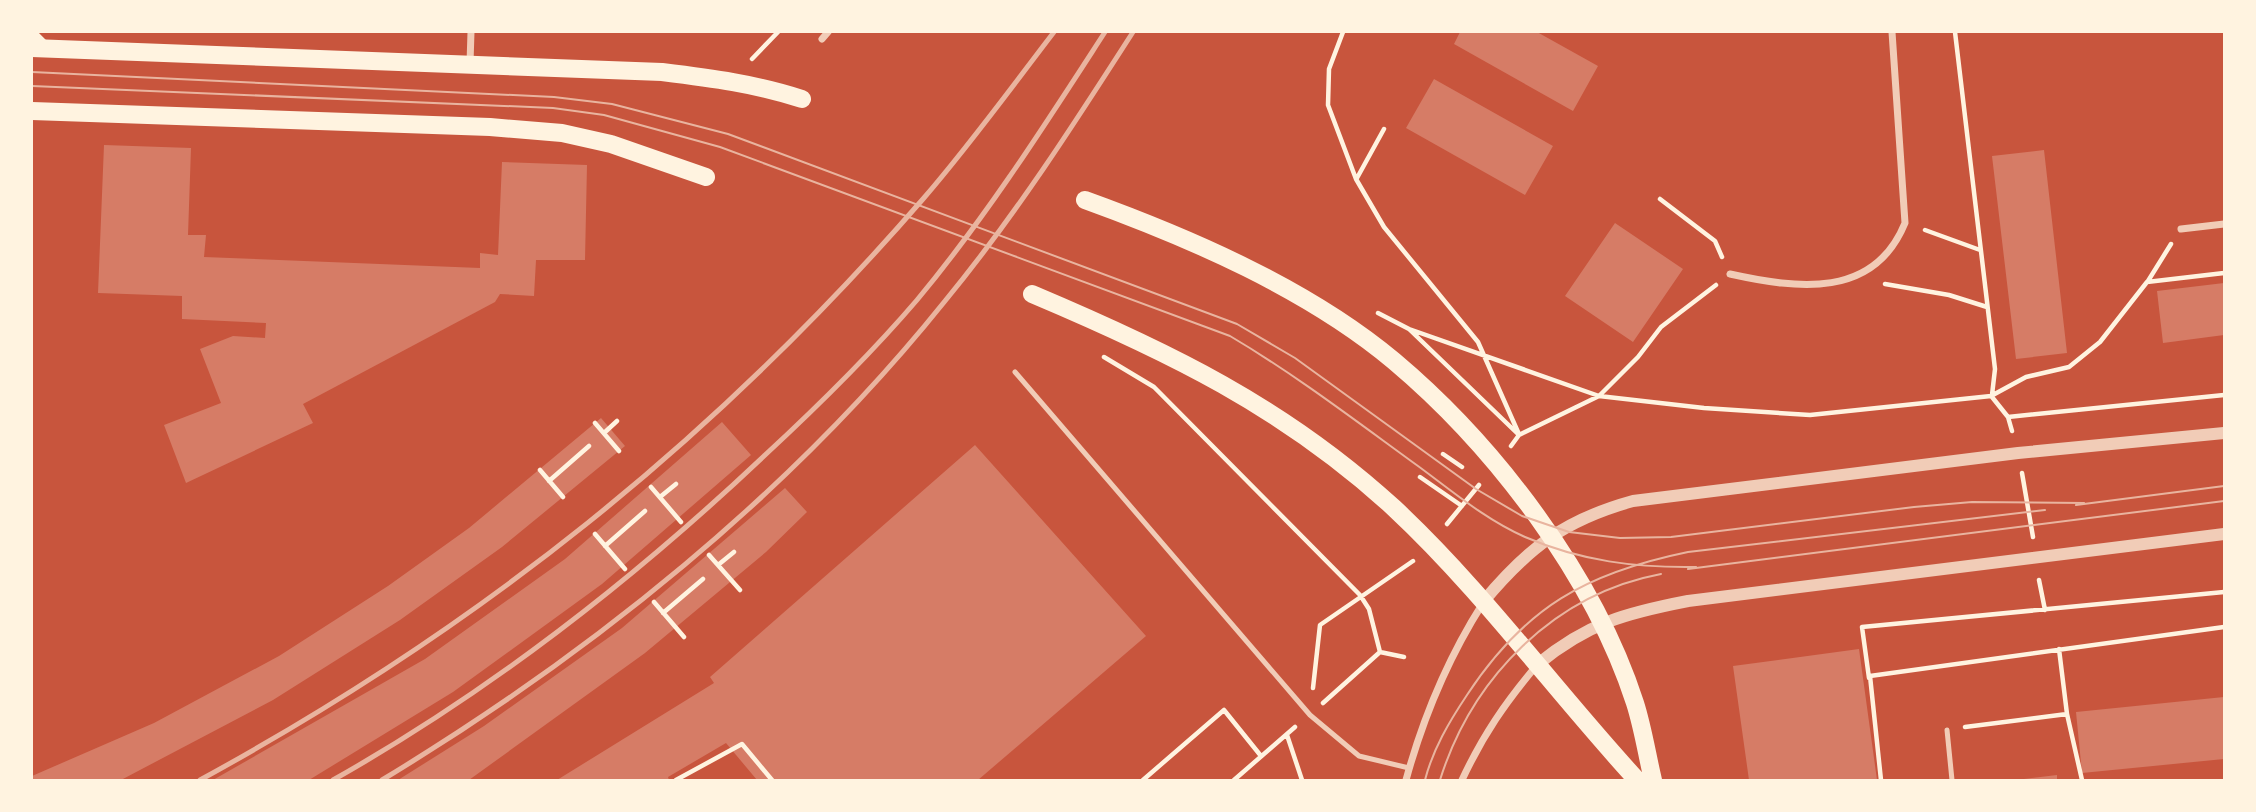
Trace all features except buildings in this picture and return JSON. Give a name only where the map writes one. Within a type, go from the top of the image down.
[{"type":"main road","points":[[36,44],[662,72],[716,78],[774,90],[802,99]]},
{"type":"main road","points":[[32,111],[490,127],[562,133],[611,144],[706,177]]},
{"type":"main road","points":[[1086,200],[1142,221],[1234,262],[1329,315],[1394,361],[1496,464],[1550,535],[1601,622],[1634,701],[1653,780]]},
{"type":"main road","points":[[1032,294],[1154,347],[1234,389],[1300,432],[1393,508],[1429,544],[1538,664],[1637,780]]},
{"type":"street","points":[[470,64],[471,32]]},
{"type":"street","points":[[822,39],[828,32]]},
{"type":"street","points":[[1730,274],[1770,283],[1839,283],[1881,262],[1897,243],[1905,223],[1892,32]]},
{"type":"street","points":[[2181,229],[2224,224]]},
{"type":"street","points":[[1406,780],[1442,676],[1483,602],[1522,559],[1550,535],[1595,512],[1633,501],[2018,453],[2224,433]]},
{"type":"street","points":[[1462,780],[1482,736],[1507,699],[1538,664],[1559,647],[1601,622],[1688,601],[2224,534]]},
{"type":"lane","points":[[1015,372],[1310,715],[1359,756],[1409,768]]},
{"type":"lane","points":[[1947,730],[1952,780]]},
{"type":"path","points":[[752,59],[778,32]]},
{"type":"path","points":[[1343,32],[1329,69],[1328,105],[1356,179],[1384,227],[1478,342],[1520,435]]},
{"type":"path","points":[[1955,32],[1995,369],[1991,396],[2008,417],[2018,453],[2045,610]]},
{"type":"path","points":[[1356,179],[1384,129]]},
{"type":"path","points":[[1310,715],[1320,625],[1360,595],[1407,568],[1520,435],[1599,396],[1638,356],[1661,327],[1730,274],[1715,241],[1660,199]]},
{"type":"path","points":[[1905,223],[1980,250]]},
{"type":"path","points":[[1409,329],[1599,396],[1704,408],[1810,415],[1991,396],[2026,377],[2069,367],[2100,342],[2147,282],[2181,229]]},
{"type":"path","points":[[2147,282],[2224,273]]},
{"type":"path","points":[[1849,278],[1949,295],[1987,307]]},
{"type":"path","points":[[1095,352],[1154,387],[1360,595],[1369,608],[1380,652]]},
{"type":"path","points":[[2008,417],[2224,395]]},
{"type":"path","points":[[604,433],[617,421]]},
{"type":"path","points":[[595,423],[619,451]]},
{"type":"path","points":[[549,481],[589,446]]},
{"type":"path","points":[[540,471],[563,497]]},
{"type":"path","points":[[1420,477],[1462,506]]},
{"type":"path","points":[[660,497],[676,484]]},
{"type":"path","points":[[651,487],[681,522]]},
{"type":"path","points":[[605,545],[645,511]]},
{"type":"path","points":[[595,534],[625,569]]},
{"type":"path","points":[[718,565],[734,552]]},
{"type":"path","points":[[709,555],[740,590]]},
{"type":"path","points":[[663,613],[703,579]]},
{"type":"path","points":[[1865,692],[1870,693],[1862,627],[2224,592]]},
{"type":"path","points":[[654,602],[684,637]]},
{"type":"path","points":[[1881,780],[1870,676],[2224,627]]},
{"type":"path","points":[[2059,649],[2067,714],[2082,780]]},
{"type":"path","points":[[1234,780],[1380,652]]},
{"type":"path","points":[[1380,652],[1404,657]]},
{"type":"path","points":[[1143,780],[1224,710],[1235,720],[1261,757]]},
{"type":"path","points":[[1947,730],[2067,714]]},
{"type":"path","points":[[1287,735],[1302,780]]},
{"type":"path","points":[[676,780],[742,744],[772,780]]},
{"type":"tram line","points":[[32,72],[554,97],[612,104],[728,134],[1237,324],[1295,358],[1476,489],[1522,516],[1569,532],[1620,538],[1671,537],[1972,502],[2084,503]]},
{"type":"tram line","points":[[32,86],[553,108],[604,115],[720,147],[1230,336],[1326,399],[1483,514],[1525,537],[1567,552],[1609,561],[1696,567]]},
{"type":"tram line","points":[[2076,505],[2224,486]]},
{"type":"tram line","points":[[1688,569],[2224,501]]},
{"type":"tram line","points":[[1425,780],[1432,757],[1448,726],[1489,664],[1512,638],[1536,617],[1561,598],[1589,583],[1619,571],[1688,552],[2045,510]]},
{"type":"tram line","points":[[1440,780],[1454,743],[1473,708],[1496,675],[1522,646],[1552,621],[1586,600],[1622,584],[1661,574]]},
{"type":"railway","points":[[200,780],[303,721],[402,659],[496,593],[588,523],[676,449],[761,370],[843,287],[923,199],[990,117],[1054,32]]},
{"type":"railway","points":[[333,780],[448,710],[558,631],[664,546],[804,419],[881,341],[943,268],[1015,169],[1105,32]]},
{"type":"railway","points":[[382,780],[537,679],[612,623],[755,503],[822,439],[885,371],[971,269],[1043,169],[1133,32]]}]
